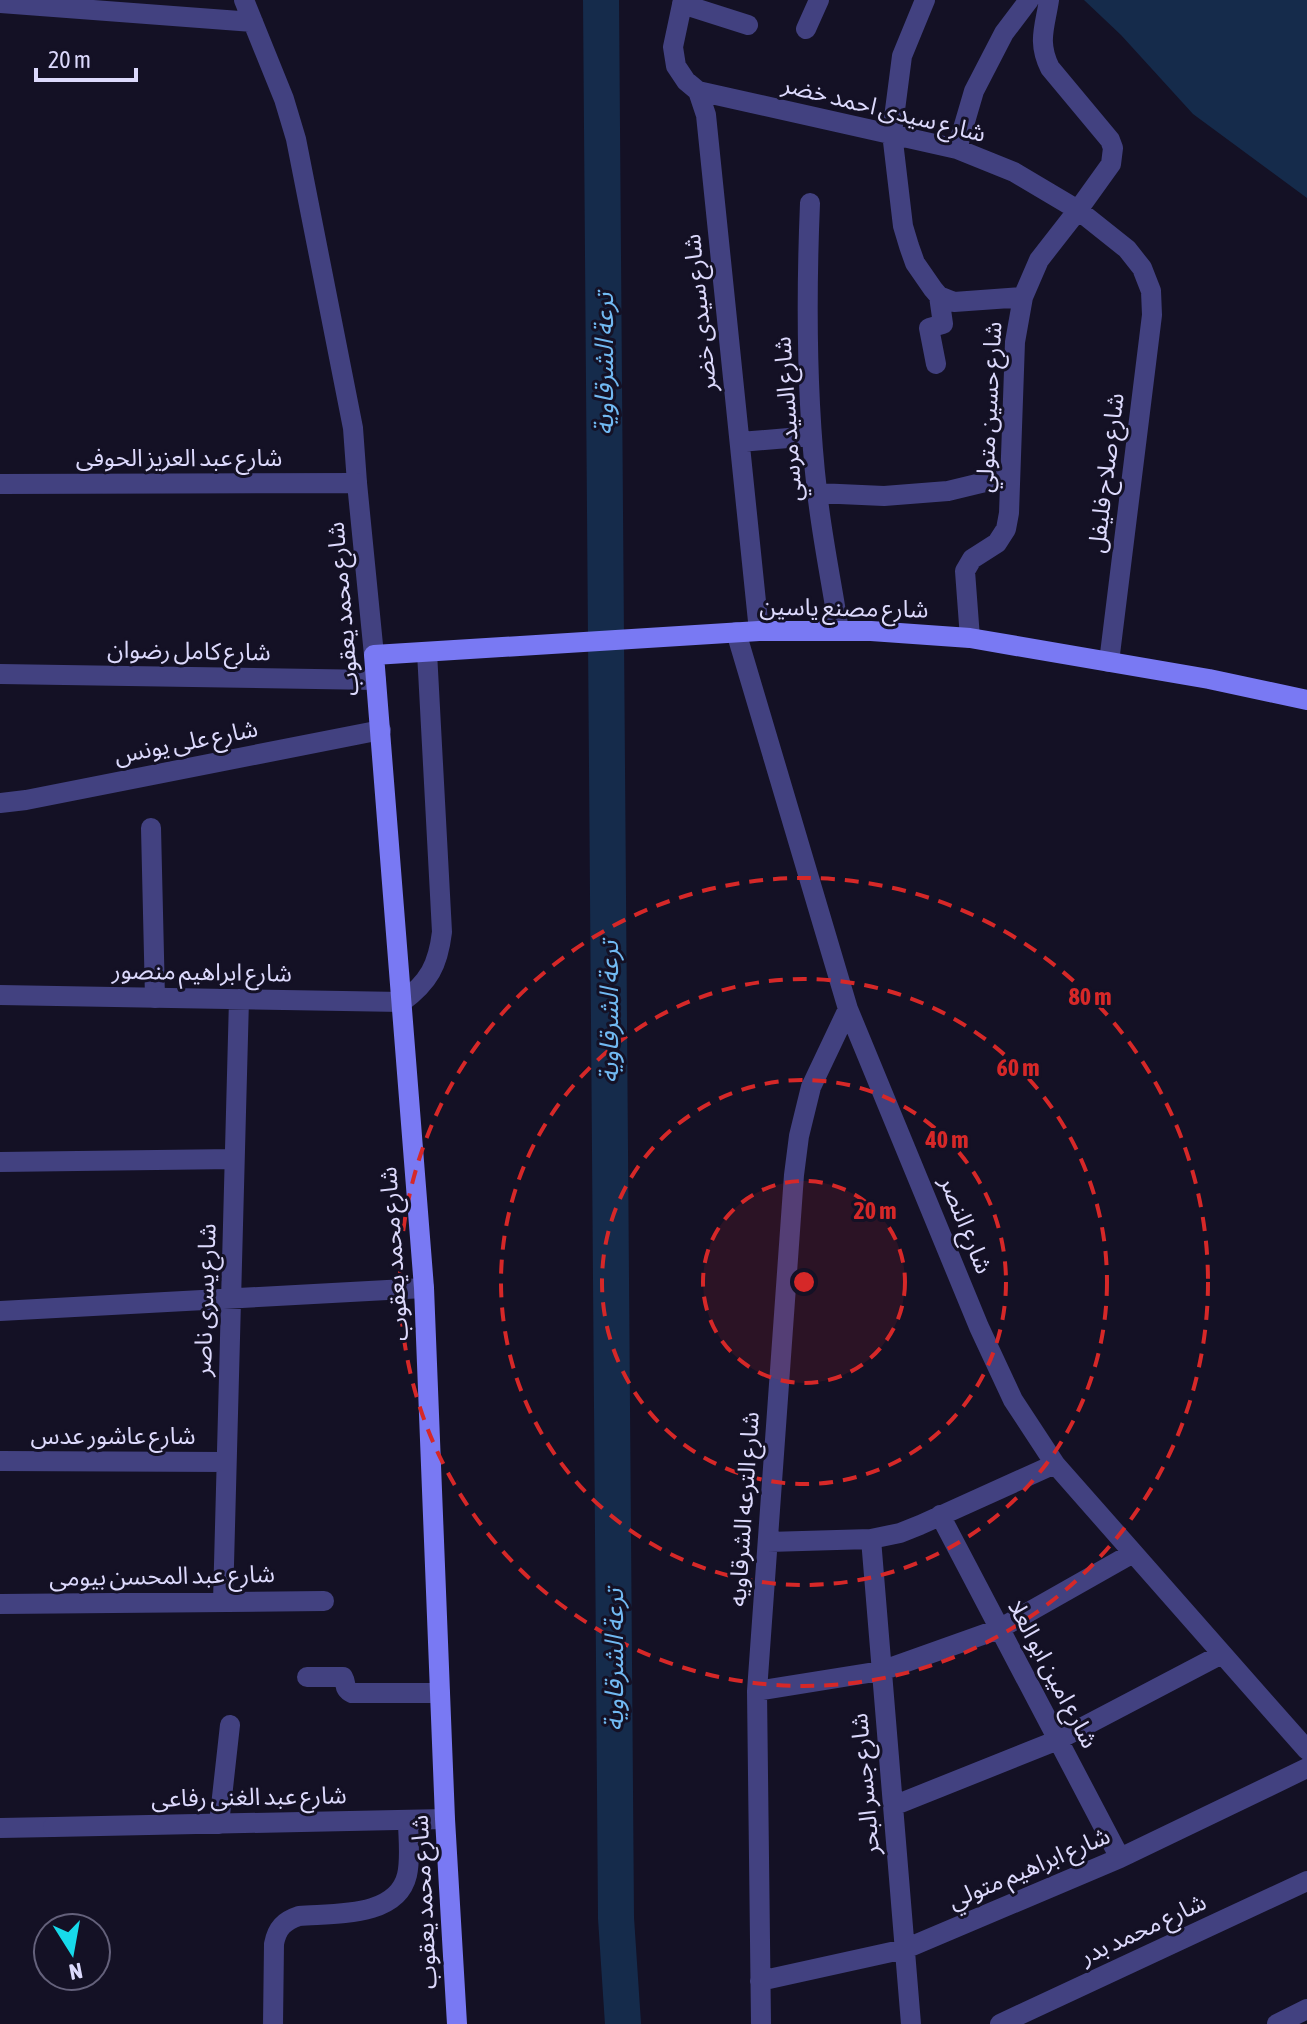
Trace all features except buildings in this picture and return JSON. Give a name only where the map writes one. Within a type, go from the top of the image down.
[{"type":"main road","name":"شارع مصنع ياسين","points":[[374,655],[736,632],[839,631],[970,638],[1209,679],[1307,700]]},
{"type":"main road","name":"شارع محمد يعقوب","points":[[374,655],[424,1288],[445,1819],[457,2024]]},
{"type":"street","name":"شارع محمد يعقوب","points":[[244,0],[284,99],[296,139],[353,428],[374,655]]},
{"type":"street","points":[[806,29],[819,0]]},
{"type":"street","points":[[925,0],[902,56],[892,133],[903,226],[915,263],[939,296],[943,324],[929,328],[936,364]]},
{"type":"street","points":[[957,149],[974,91],[1004,33],[1029,0]]},
{"type":"street","name":"شارع حسين متولي","points":[[970,638],[965,571],[972,559],[997,543],[1006,529],[1009,513],[1015,342],[1023,297],[1039,260],[1111,164],[1113,148],[1110,140],[1045,58],[1042,49],[1049,0]]},
{"type":"street","points":[[682,2],[748,25]]},
{"type":"street","name":"شارع سيدى خضر","points":[[682,2],[673,47],[676,66],[686,81],[698,91],[706,115],[759,631]]},
{"type":"street","points":[[0,3],[253,22]]},
{"type":"street","name":"شارع سيدى احمد خضر","points":[[698,91],[957,149],[1014,172],[1078,210],[1127,249],[1142,268],[1151,291]]},
{"type":"street","name":"شارع السيد مرسي","points":[[810,203],[807,358],[812,436],[817,493],[839,631]]},
{"type":"street","name":"شارع صلاح فليفل","points":[[1109,662],[1152,315],[1151,291]]},
{"type":"street","points":[[939,296],[954,302],[1023,297]]},
{"type":"street","points":[[740,442],[812,436]]},
{"type":"street","points":[[817,493],[884,496],[948,491],[1010,476]]},
{"type":"street","name":"شارع عبد العزيز الحوفى","points":[[0,484],[357,483]]},
{"type":"street","name":"شارع النصر","points":[[736,632],[848,1009],[979,1327],[1013,1400],[1055,1464],[1307,1750]]},
{"type":"street","points":[[402,1002],[419,989],[432,972],[440,953],[442,932],[427,652]]},
{"type":"street","name":"شارع كامل رضوان","points":[[0,674],[376,680]]},
{"type":"street","name":"شارع على يونس","points":[[0,803],[381,730]]},
{"type":"street","points":[[151,828],[155,998]]},
{"type":"street","name":"شارع ابراهيم منصور","points":[[0,995],[402,1002]]},
{"type":"street","name":"شارع يسرى ناصر","points":[[223,1602],[239,999]]},
{"type":"street","name":"شارع الترعه الشرقاويه","points":[[761,2024],[757,1691],[794,1175],[799,1136],[811,1087],[848,1009]]},
{"type":"street","points":[[0,1162],[234,1159]]},
{"type":"street","points":[[0,1311],[424,1288]]},
{"type":"street","name":"شارع عاشور عدس","points":[[0,1461],[226,1462]]},
{"type":"street","points":[[768,1542],[871,1539],[900,1533],[1055,1464]]},
{"type":"street","name":"شارع امين ابو العلا","points":[[940,1515],[1120,1858]]},
{"type":"street","name":"شارع جسر البحر","points":[[871,1539],[911,2024]]},
{"type":"street","points":[[757,1691],[881,1671],[999,1629],[1133,1553]]},
{"type":"street","name":"شارع عبد المحسن بيومى","points":[[0,1604],[324,1601]]},
{"type":"street","points":[[893,1806],[1058,1740],[1222,1654]]},
{"type":"street","points":[[307,1677],[340,1676],[347,1691],[352,1693],[440,1693]]},
{"type":"street","points":[[219,1824],[230,1725]]},
{"type":"street","name":"شارع ابراهيم متولي","points":[[760,1981],[905,1949],[1120,1858],[1307,1768]]},
{"type":"street","name":"شارع عبد الغنى رفاعى","points":[[0,1828],[445,1819]]},
{"type":"street","points":[[273,2024],[274,1944],[281,1926],[299,1916],[367,1910],[393,1898],[403,1887],[407,1874],[408,1820]]},
{"type":"street","name":"شارع محمد بدر","points":[[1000,2024],[1307,1881]]},
{"type":"street","points":[[1277,2024],[1307,2009]]},
{"type":"water","points":[[1084,0],[1307,0],[1307,198],[1193,114],[1121,35]]},
{"type":"waterway","name":"ترعة الشرقاوية","points":[[601,0],[616,1918],[623,2024]]}]
